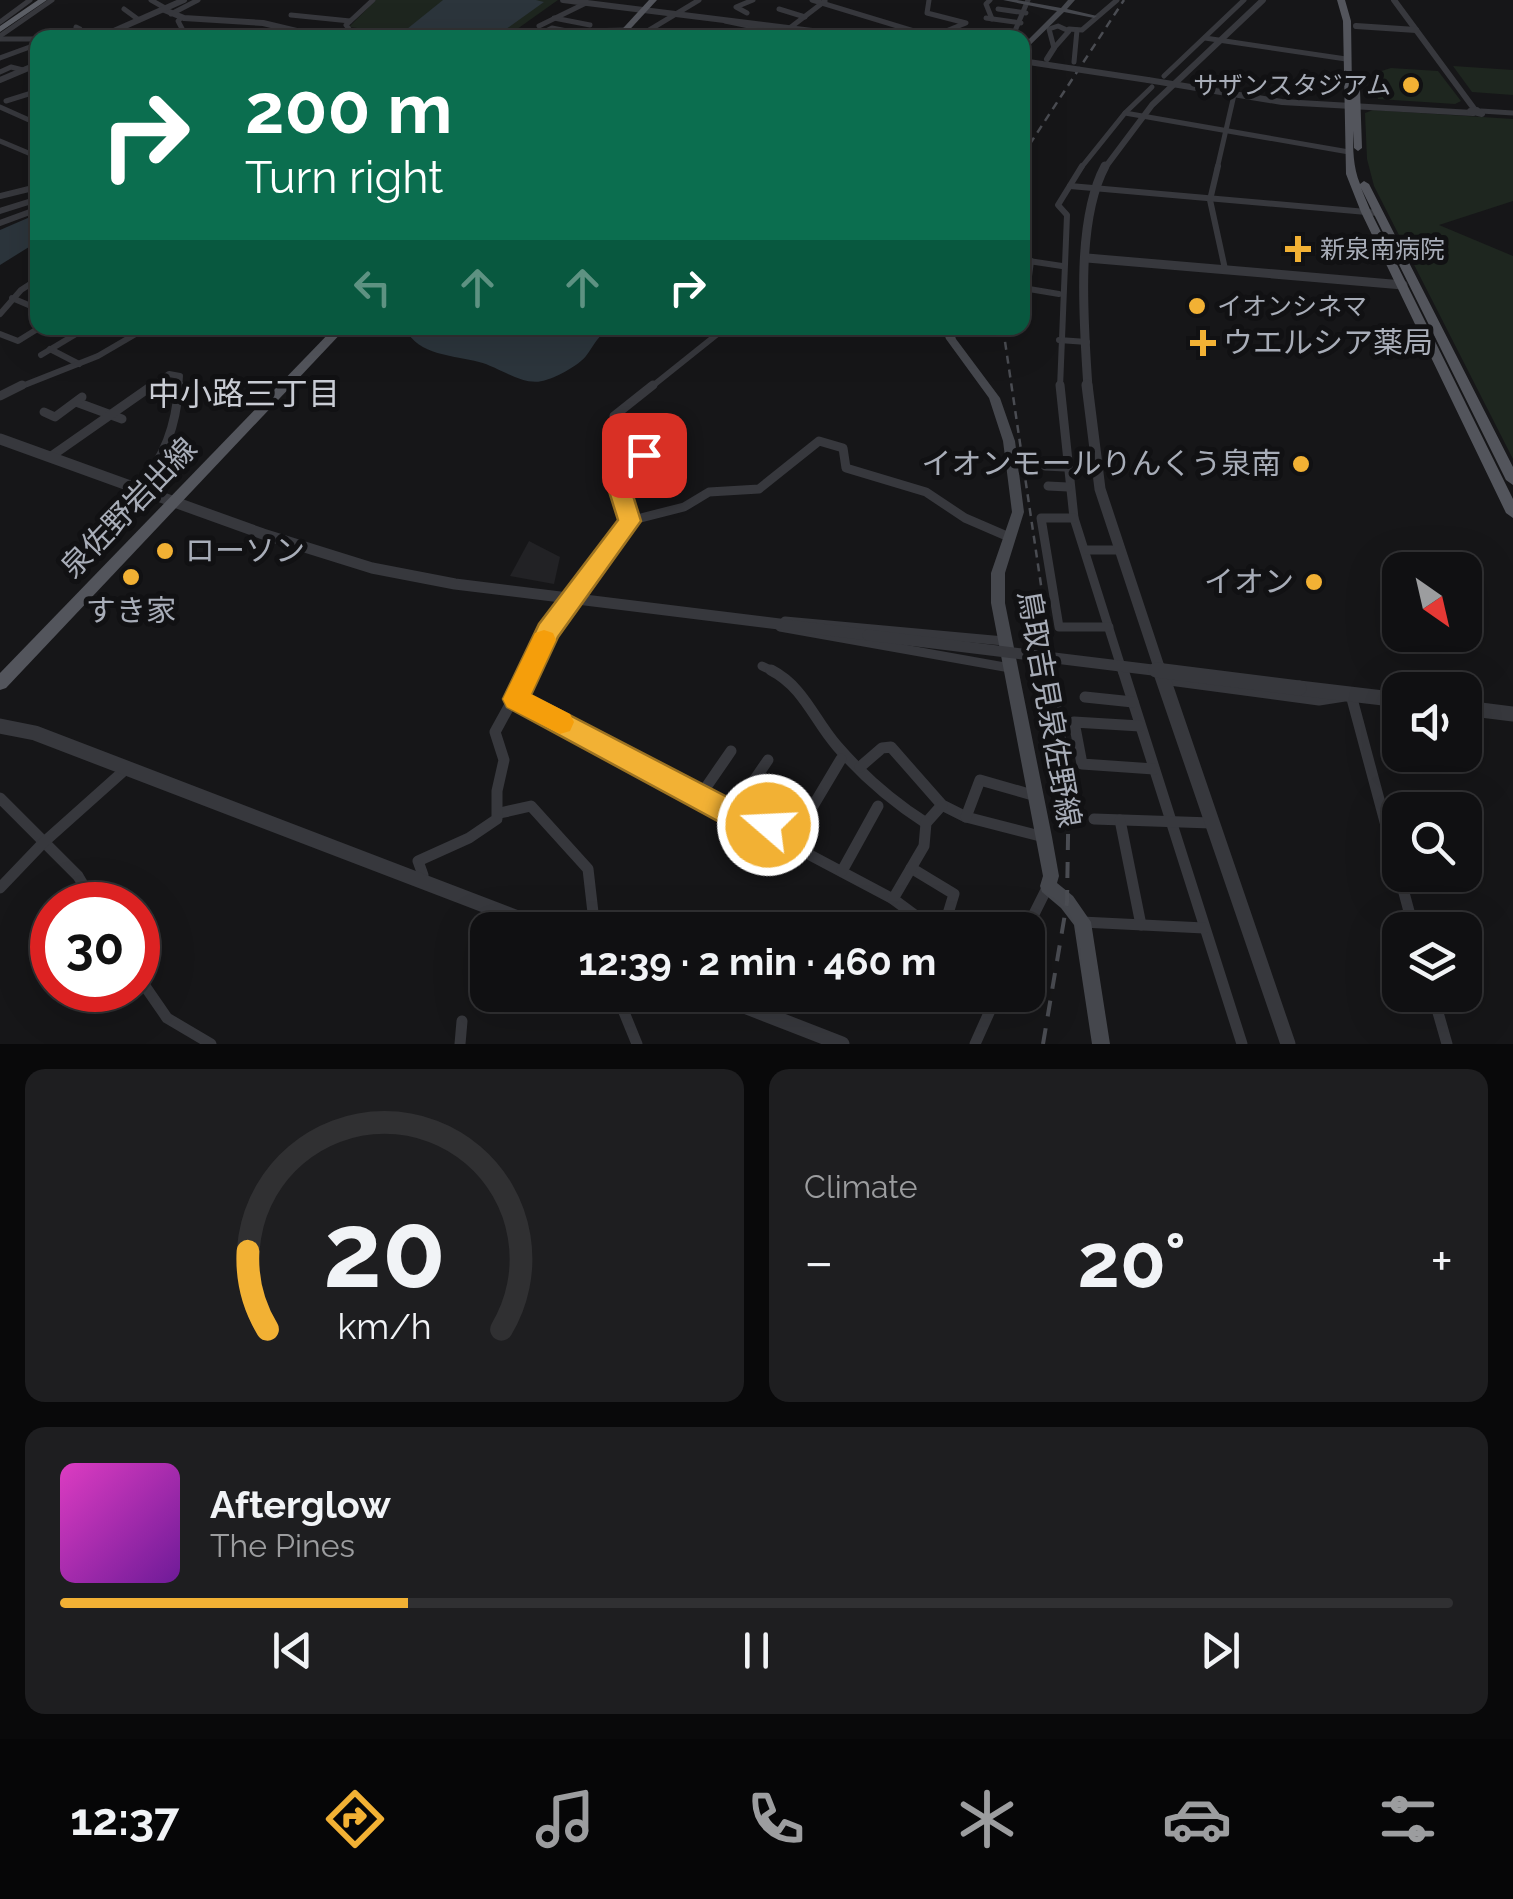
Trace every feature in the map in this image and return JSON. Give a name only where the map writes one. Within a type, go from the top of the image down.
[{"type":"highway","points":[[0,31],[36,0]]},
{"type":"main road","points":[[624,30],[653,0]]},
{"type":"main road","points":[[1006,0],[1094,16]]},
{"type":"main road","points":[[1030,42],[1072,0]]},
{"type":"main road","points":[[1341,0],[1347,21],[1346,59],[1360,172],[1372,212],[1513,513]]},
{"type":"main road","points":[[1349,0],[1356,26],[1349,152],[1352,174],[1513,480]]},
{"type":"main road","name":"泉佐野岩出線","points":[[0,683],[333,335]]},
{"type":"main road","name":"鳥取吉見泉佐野線","points":[[949,335],[994,398],[1008,441],[1018,512],[998,585],[1004,641],[1051,876],[1048,886]]},
{"type":"main road","points":[[1048,886],[1068,902],[1082,922],[1102,1044]]},
{"type":"street","points":[[0,31],[52,0]]},
{"type":"street","points":[[151,0],[181,18],[269,24],[293,30]]},
{"type":"street","points":[[166,10],[184,0]]},
{"type":"street","points":[[116,30],[198,0]]},
{"type":"street","points":[[350,30],[346,25],[374,0]]},
{"type":"street","points":[[564,0],[724,19],[782,30]]},
{"type":"street","points":[[648,30],[699,0]]},
{"type":"street","points":[[747,13],[736,6],[753,0]]},
{"type":"street","points":[[812,0],[828,1],[913,30]]},
{"type":"street","points":[[929,0],[928,12],[966,22],[949,30]]},
{"type":"street","points":[[987,0],[989,18],[1021,22]]},
{"type":"street","points":[[1053,50],[1075,59],[1078,30],[1118,0]]},
{"type":"street","points":[[1164,76],[1243,0]]},
{"type":"street","points":[[1263,0],[1142,118],[1102,172],[1095,191],[1087,258],[1087,342],[1095,468],[1118,550],[1288,1044]]},
{"type":"street","points":[[1394,0],[1476,112]]},
{"type":"street","points":[[788,30],[828,1]]},
{"type":"street","points":[[540,26],[586,3]]},
{"type":"street","points":[[770,4],[805,17]]},
{"type":"street","points":[[998,9],[1028,6],[1015,30]]},
{"type":"street","points":[[124,8],[139,20]]},
{"type":"street","points":[[290,16],[350,21]]},
{"type":"street","points":[[181,18],[178,21],[183,30]]},
{"type":"street","points":[[553,18],[589,29],[624,30]]},
{"type":"street","points":[[1053,50],[1050,29],[1058,26],[1078,30]]},
{"type":"street","points":[[1356,26],[1416,30]]},
{"type":"street","points":[[76,27],[79,30]]},
{"type":"street","points":[[1030,61],[1043,61],[1069,29]]},
{"type":"street","points":[[0,31],[30,40]]},
{"type":"street","points":[[1204,38],[1346,59]]},
{"type":"street","points":[[0,58],[30,46]]},
{"type":"street","points":[[20,50],[30,53]]},
{"type":"street","points":[[1030,62],[1150,84],[1352,104]]},
{"type":"street","points":[[0,80],[30,67]]},
{"type":"street","points":[[0,72],[23,70]]},
{"type":"street","points":[[1150,84],[1109,129],[1058,205],[1066,215],[1058,340],[1064,467],[1074,518],[1242,1044]]},
{"type":"street","points":[[1176,84],[1234,95],[1513,115]]},
{"type":"street","points":[[2,107],[30,95]]},
{"type":"street","points":[[1225,269],[1210,200],[1234,95]]},
{"type":"street","points":[[2,107],[30,120]]},
{"type":"street","points":[[1125,113],[1349,152]]},
{"type":"street","points":[[0,141],[30,154]]},
{"type":"street","points":[[1070,186],[1372,212]]},
{"type":"street","points":[[0,193],[30,187]]},
{"type":"street","points":[[0,211],[30,202]]},
{"type":"street","points":[[0,223],[30,213]]},
{"type":"street","points":[[1087,258],[1404,284]]},
{"type":"street","points":[[1030,261],[1062,266]]},
{"type":"street","points":[[0,314],[11,299],[30,285]]},
{"type":"street","points":[[1030,290],[1059,294]]},
{"type":"street","points":[[0,293],[30,305]]},
{"type":"street","points":[[0,334],[18,340],[30,333]]},
{"type":"street","points":[[41,355],[74,335]]},
{"type":"street","points":[[0,396],[40,376],[79,364],[133,335]]},
{"type":"street","points":[[630,521],[620,488],[638,470],[644,455],[639,442],[614,416],[716,335]]},
{"type":"street","points":[[1058,340],[1087,342]]},
{"type":"street","points":[[50,349],[79,364]]},
{"type":"street","points":[[50,456],[169,374],[180,376],[176,418],[160,464],[137,488]]},
{"type":"street","points":[[44,412],[55,417],[79,400],[122,419]]},
{"type":"street","points":[[0,439],[372,568],[454,584],[1382,698]]},
{"type":"street","points":[[500,813],[497,792],[504,760],[496,732],[548,632],[630,521],[684,507],[710,492],[759,489],[812,451],[819,441],[843,448],[846,468],[926,492],[965,518],[1009,538]]},
{"type":"street","points":[[1045,466],[1064,467]]},
{"type":"street","points":[[1048,486],[1068,487]]},
{"type":"street","points":[[1074,518],[1042,518],[1059,628],[1109,627]]},
{"type":"street","points":[[1086,550],[1118,550]]},
{"type":"street","points":[[768,623],[795,620],[1004,641]]},
{"type":"street","points":[[768,623],[790,632],[1010,668]]},
{"type":"street","points":[[762,666],[790,679],[802,690],[834,743],[904,810],[926,823]]},
{"type":"street","points":[[1162,678],[1318,700],[1350,694]]},
{"type":"street","points":[[1350,694],[1409,912]]},
{"type":"street","points":[[1084,697],[1134,702]]},
{"type":"street","points":[[516,699],[768,830],[910,912]]},
{"type":"street","points":[[1482,710],[1513,714]]},
{"type":"street","points":[[1140,726],[1074,722],[1082,764],[1154,769]]},
{"type":"street","points":[[0,726],[34,733],[502,912]]},
{"type":"street","points":[[860,767],[882,748],[890,747],[942,805],[966,817],[1044,837]]},
{"type":"street","points":[[700,796],[731,751]]},
{"type":"street","points":[[791,843],[841,759]]},
{"type":"street","points":[[768,760],[746,792],[750,801],[768,813],[768,830]]},
{"type":"street","points":[[0,888],[127,768]]},
{"type":"street","points":[[966,817],[980,780],[1036,796]]},
{"type":"street","points":[[0,798],[82,882]]},
{"type":"street","points":[[892,899],[924,846],[926,823],[942,805]]},
{"type":"street","points":[[419,880],[422,875],[418,861],[487,828],[500,813],[531,806],[578,855],[592,882],[594,912]]},
{"type":"street","points":[[842,871],[878,806]]},
{"type":"street","points":[[1094,819],[1211,822]]},
{"type":"street","points":[[1120,820],[1141,925]]},
{"type":"street","points":[[912,868],[954,894],[948,912]]},
{"type":"street","points":[[1035,912],[1048,886]]},
{"type":"street","points":[[1082,922],[1204,928]]},
{"type":"street","points":[[160,1008],[167,1018],[211,1044]]},
{"type":"street","points":[[624,1012],[637,1044]]},
{"type":"street","points":[[760,1012],[842,1044]]},
{"type":"street","points":[[975,1044],[989,1012]]},
{"type":"street","points":[[1437,1012],[1446,1044]]},
{"type":"street","points":[[460,1044],[462,1021]]},
{"type":"shaded area","points":[[376,0],[558,0],[516,30],[349,27]]},
{"type":"shaded area","points":[[443,0],[544,2],[505,30],[407,29]]},
{"type":"shaded area","points":[[1453,66],[1513,70],[1513,95],[1472,92]]},
{"type":"shaded area","name":"サザンスタジアム","points":[[1391,68],[1438,71],[1461,101],[1455,104],[1378,99],[1372,74]]},
{"type":"shaded area","points":[[1373,110],[1513,119],[1513,201],[1439,225],[1513,256],[1513,459],[1374,186],[1367,159],[1365,113]]},
{"type":"shaded area","points":[[30,217],[30,246],[0,265],[0,230]]},
{"type":"shaded area","points":[[602,335],[578,363],[538,382],[438,353],[411,337]]},
{"type":"shaded area","points":[[529,541],[560,557],[554,584],[510,576]]},
{"type":"railway","points":[[1030,144],[1124,0]]},
{"type":"railway","points":[[1004,335],[1054,673]]},
{"type":"railway","points":[[1043,1044],[1067,902],[1069,775],[1054,670]]},
{"type":"slow traffic","points":[[544,640],[516,699],[560,722]]},
{"type":"place","name":"サザンスタジアム","points":[[1411,85]]},
{"type":"place","name":"新泉南病院","points":[[1298,249]]},
{"type":"place","name":"イオンシネマ","points":[[1197,306]]},
{"type":"place","name":"ウエルシア薬局","points":[[1203,343]]},
{"type":"place","name":"イオンモールりんくう泉南","points":[[1301,464]]},
{"type":"place","name":"ローソン","points":[[165,551]]},
{"type":"place","name":"すき家","points":[[131,577]]},
{"type":"place","name":"イオン","points":[[1314,582]]},
{"type":"district","name":"中小路三丁目","points":[[244,394]]},
{"type":"route","points":[[644,455],[638,470],[618,494],[630,521],[548,632],[516,699],[762,830],[768,830],[768,825]]}]
